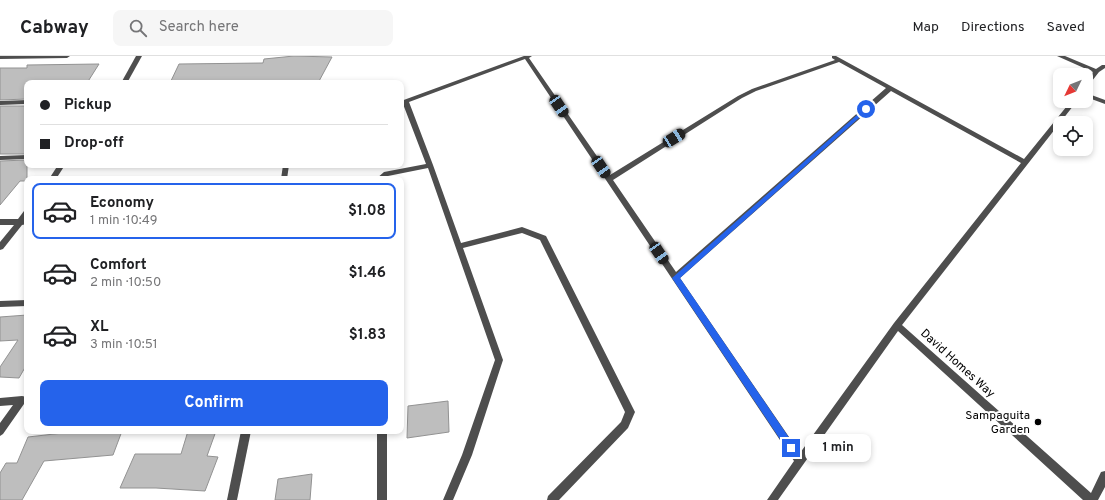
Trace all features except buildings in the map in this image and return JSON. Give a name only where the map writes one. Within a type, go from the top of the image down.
[{"type":"street","points":[[0,57],[67,56]]},
{"type":"street","points":[[126,80],[139,56]]},
{"type":"street","points":[[404,102],[527,56],[800,461]]},
{"type":"street","points":[[833,56],[1026,163]]},
{"type":"street","points":[[1060,56],[1097,71]]},
{"type":"street","points":[[609,179],[740,97],[754,90],[839,60]]},
{"type":"street","points":[[1093,76],[1104,66]]},
{"type":"street","points":[[676,278],[890,88]]},
{"type":"street","points":[[1093,98],[1105,102]]},
{"type":"street","points":[[0,103],[24,102]]},
{"type":"street","points":[[404,104],[430,165],[499,360],[467,455],[448,500]]},
{"type":"street","points":[[772,500],[897,325],[1069,108]]},
{"type":"street","points":[[0,158],[24,157]]},
{"type":"street","points":[[383,176],[386,174],[430,165]]},
{"type":"street","points":[[0,222],[24,222]]},
{"type":"street","points":[[0,247],[24,222]]},
{"type":"street","points":[[458,247],[522,230],[543,238],[630,412],[625,425],[552,500]]},
{"type":"street","points":[[0,304],[24,303]]},
{"type":"street","name":"David Homes Way","points":[[897,325],[1092,500]]},
{"type":"street","points":[[0,402],[24,400]]},
{"type":"street","points":[[0,431],[24,400]]},
{"type":"street","points":[[232,500],[245,434]]},
{"type":"street","points":[[382,434],[382,500]]},
{"type":"street","points":[[1092,500],[1105,476]]},
{"type":"place","name":"Sampaguita Garden","points":[[1038,422]]},
{"type":"route","points":[[791,448],[676,278],[866,109]]}]
